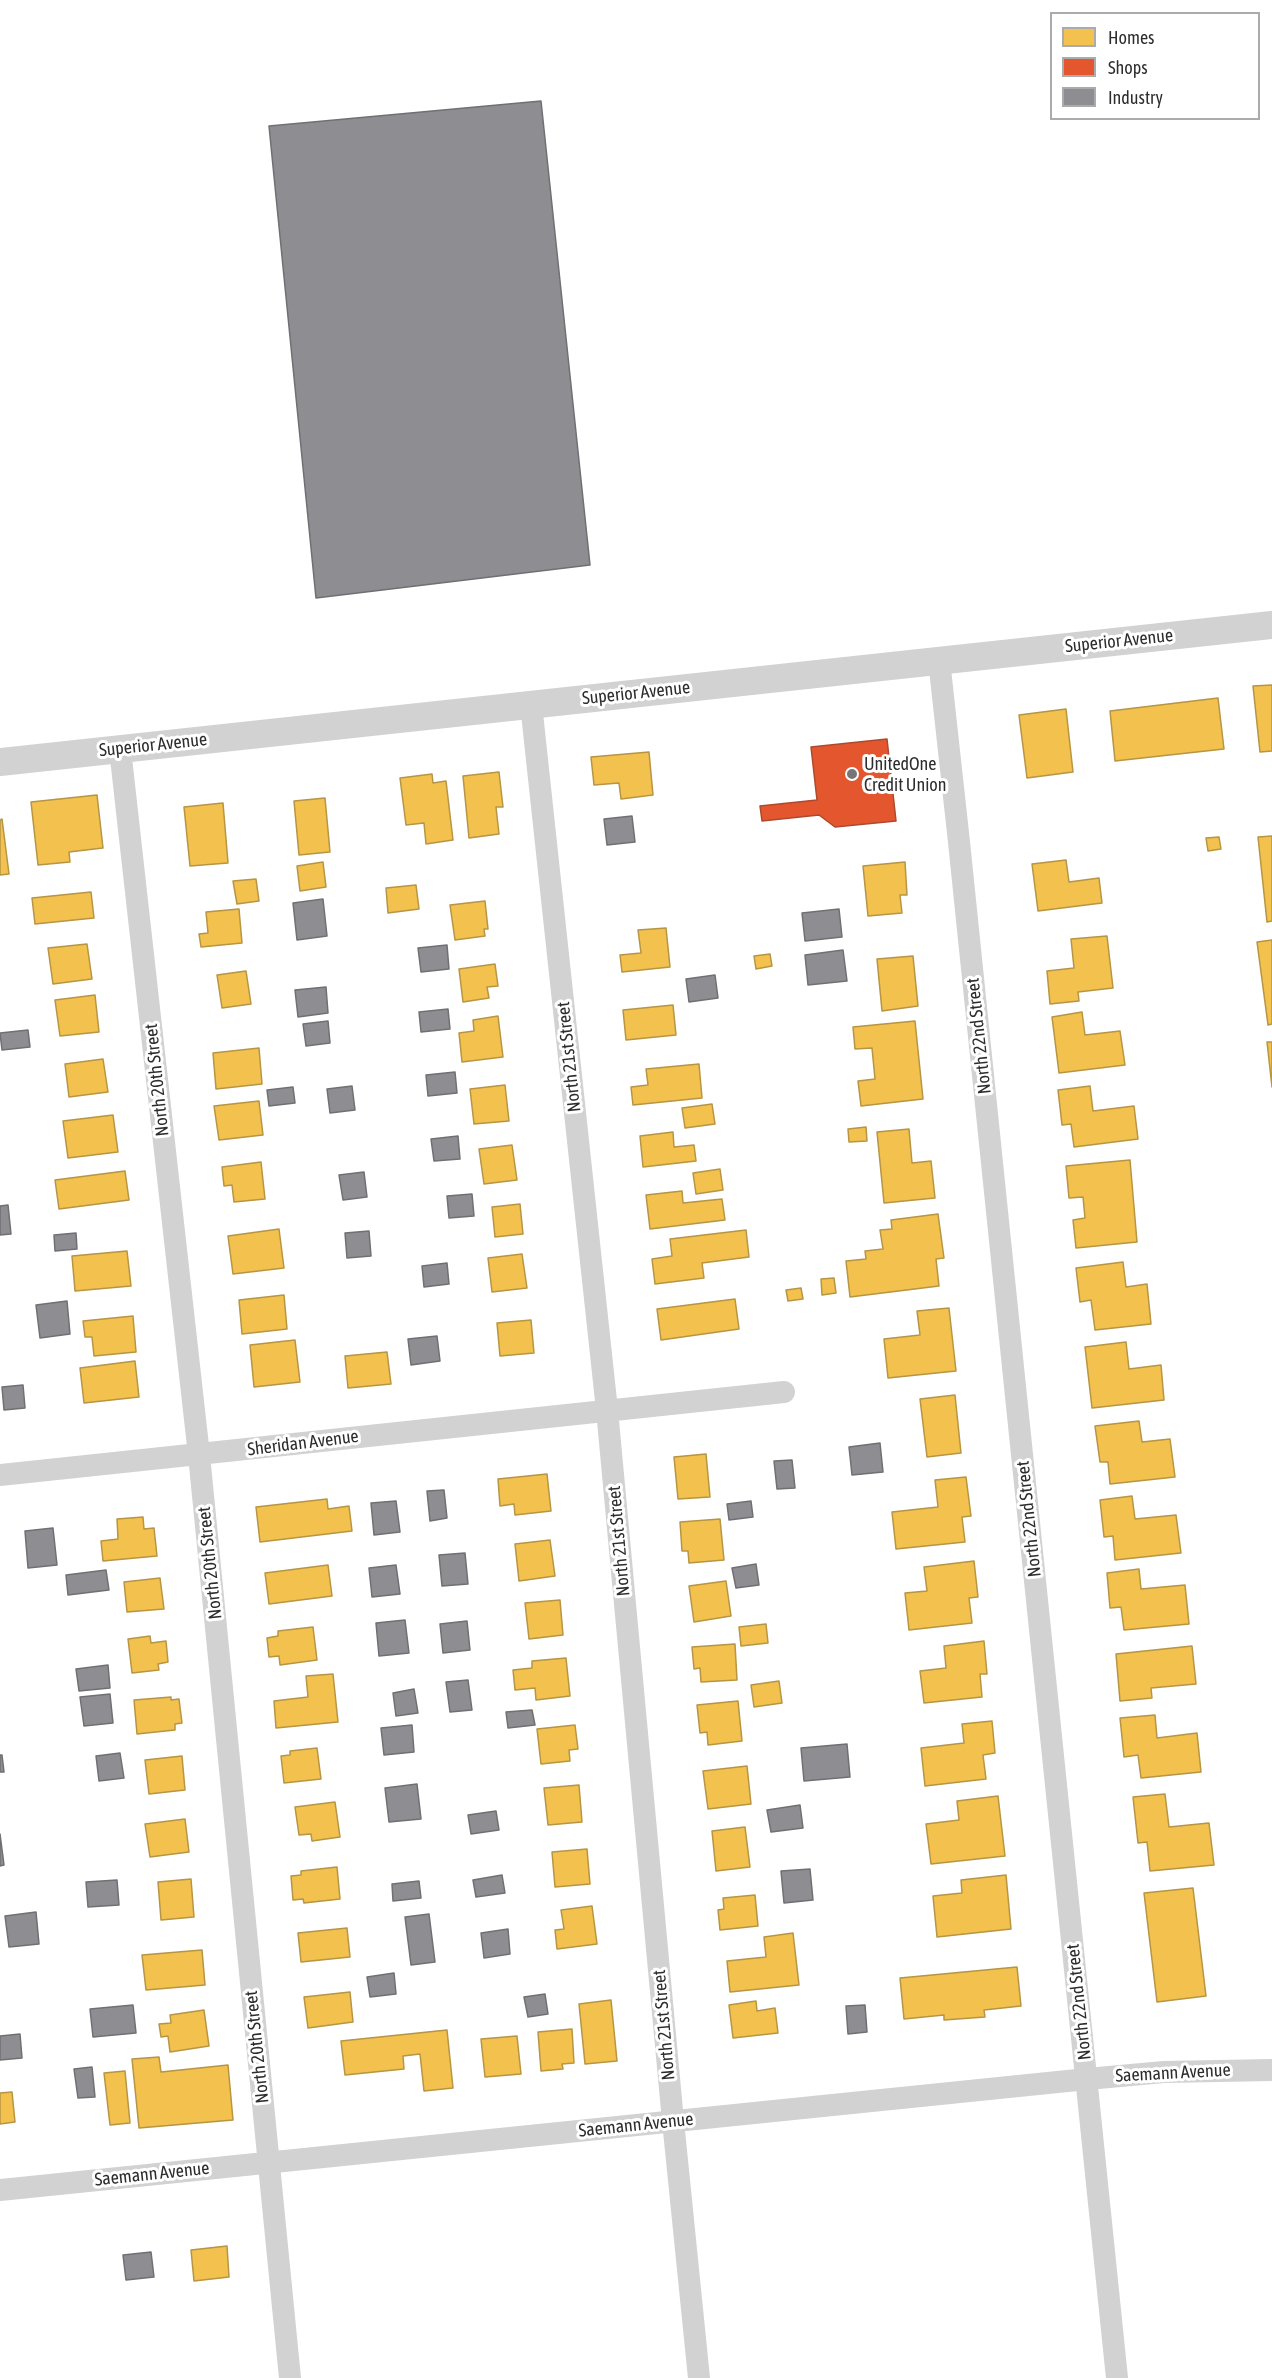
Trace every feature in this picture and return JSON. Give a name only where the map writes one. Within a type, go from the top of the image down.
[{"type":"street","name":"Superior Avenue","points":[[0,762],[1272,625]]},
{"type":"street","name":"North 22nd Street","points":[[939,660],[1117,2378]]},
{"type":"street","name":"North 21st Street","points":[[531,705],[607,1410],[699,2378]]},
{"type":"street","name":"North 20th Street","points":[[120,749],[199,1455],[290,2378]]},
{"type":"street","name":"Sheridan Avenue","points":[[0,1474],[199,1455],[784,1392]]},
{"type":"street","name":"Saemann Avenue","points":[[0,2190],[1087,2079],[1164,2072],[1272,2070]]},
{"type":"building: Homes","points":[[1272,685],[1272,751],[1260,752],[1253,686]]},
{"type":"building: Homes","points":[[1218,698],[1224,749],[1115,761],[1110,711]]},
{"type":"building: Homes","points":[[1066,709],[1073,772],[1027,778],[1019,715]]},
{"type":"building: Homes","points":[[649,752],[653,795],[621,799],[619,783],[594,785],[591,757]]},
{"type":"building: Homes","points":[[499,772],[503,807],[496,807],[499,834],[469,838],[463,776]]},
{"type":"building: Homes","points":[[432,774],[433,783],[446,781],[453,840],[426,844],[424,823],[406,825],[400,778]]},
{"type":"building: Homes","points":[[97,795],[103,848],[69,852],[70,862],[38,865],[31,802]]},
{"type":"building: Homes","points":[[325,798],[330,852],[299,855],[294,801]]},
{"type":"building: Homes","points":[[223,803],[228,863],[190,866],[184,807]]},
{"type":"building: Homes","points":[[2,819],[9,874],[0,875],[0,820]]},
{"type":"building: Homes","points":[[1272,836],[1272,921],[1267,922],[1258,837]]},
{"type":"building: Homes","points":[[1219,837],[1221,849],[1208,851],[1206,838]]},
{"type":"building: Homes","points":[[1066,860],[1069,882],[1099,878],[1102,903],[1038,911],[1032,864]]},
{"type":"building: Homes","points":[[323,862],[326,887],[300,891],[297,866]]},
{"type":"building: Homes","points":[[905,862],[907,895],[900,895],[902,913],[868,916],[863,866]]},
{"type":"building: Homes","points":[[256,879],[259,901],[237,904],[233,881]]},
{"type":"building: Homes","points":[[416,885],[419,909],[388,913],[386,888]]},
{"type":"building: Homes","points":[[91,892],[94,918],[35,924],[32,898]]},
{"type":"building: Homes","points":[[485,901],[488,929],[484,929],[485,936],[455,940],[450,905]]},
{"type":"building: Homes","points":[[239,909],[242,943],[201,947],[199,934],[208,933],[206,912]]},
{"type":"building: Homes","points":[[666,928],[670,967],[622,972],[620,955],[641,953],[638,930]]},
{"type":"building: Homes","points":[[1107,936],[1113,988],[1078,992],[1079,1001],[1050,1004],[1047,971],[1074,968],[1071,939]]},
{"type":"building: Homes","points":[[1272,940],[1272,1024],[1268,1025],[1257,942]]},
{"type":"building: Homes","points":[[87,944],[92,979],[53,984],[48,948]]},
{"type":"building: Homes","points":[[770,954],[772,966],[756,969],[754,956]]},
{"type":"building: Homes","points":[[913,956],[918,1006],[882,1011],[877,959]]},
{"type":"building: Homes","points":[[495,964],[498,986],[487,987],[489,998],[463,1002],[459,969]]},
{"type":"building: Homes","points":[[246,971],[251,1004],[222,1008],[217,975]]},
{"type":"building: Homes","points":[[95,995],[99,1032],[60,1036],[55,1000]]},
{"type":"building: Homes","points":[[673,1005],[676,1035],[626,1040],[623,1010]]},
{"type":"building: Homes","points":[[1082,1012],[1085,1035],[1120,1031],[1125,1065],[1059,1073],[1052,1017]]},
{"type":"building: Homes","points":[[498,1016],[503,1057],[462,1062],[459,1033],[474,1031],[473,1020]]},
{"type":"building: Homes","points":[[915,1021],[923,1099],[861,1106],[858,1081],[875,1079],[872,1048],[855,1049],[853,1027]]},
{"type":"building: Homes","points":[[1267,1042],[1272,1042],[1272,1087]]},
{"type":"building: Homes","points":[[259,1048],[262,1084],[216,1089],[213,1053]]},
{"type":"building: Homes","points":[[103,1059],[108,1092],[69,1097],[65,1064]]},
{"type":"building: Homes","points":[[699,1064],[702,1098],[633,1105],[631,1087],[648,1085],[646,1069]]},
{"type":"building: Homes","points":[[505,1085],[509,1121],[474,1124],[470,1089]]},
{"type":"building: Homes","points":[[1090,1086],[1093,1111],[1134,1106],[1138,1139],[1074,1147],[1071,1124],[1062,1125],[1058,1090]]},
{"type":"building: Homes","points":[[259,1101],[263,1135],[219,1140],[214,1106]]},
{"type":"building: Homes","points":[[712,1104],[715,1124],[685,1128],[682,1108]]},
{"type":"building: Homes","points":[[113,1115],[118,1152],[68,1158],[63,1121]]},
{"type":"building: Homes","points":[[866,1127],[867,1141],[849,1142],[848,1129]]},
{"type":"building: Homes","points":[[909,1129],[912,1163],[931,1161],[935,1198],[884,1203],[877,1132]]},
{"type":"building: Homes","points":[[673,1132],[674,1147],[694,1145],[696,1161],[643,1167],[640,1136]]},
{"type":"building: Homes","points":[[512,1145],[517,1180],[484,1184],[479,1149]]},
{"type":"building: Homes","points":[[1130,1160],[1137,1242],[1076,1248],[1073,1220],[1085,1218],[1083,1197],[1069,1198],[1066,1166]]},
{"type":"building: Homes","points":[[261,1162],[265,1199],[234,1202],[232,1185],[224,1186],[222,1167]]},
{"type":"building: Homes","points":[[720,1169],[723,1190],[696,1194],[693,1173]]},
{"type":"building: Homes","points":[[125,1171],[129,1200],[59,1209],[55,1180]]},
{"type":"building: Homes","points":[[682,1191],[683,1203],[722,1199],[725,1220],[650,1229],[646,1195]]},
{"type":"building: Homes","points":[[520,1204],[523,1234],[495,1237],[492,1207]]},
{"type":"building: Homes","points":[[938,1214],[944,1258],[936,1259],[939,1286],[850,1297],[846,1261],[866,1259],[865,1251],[883,1249],[880,1230],[892,1229],[891,1220]]},
{"type":"building: Homes","points":[[279,1229],[284,1268],[233,1274],[228,1236]]},
{"type":"building: Homes","points":[[746,1230],[749,1257],[702,1263],[704,1278],[655,1284],[652,1259],[672,1256],[670,1239]]},
{"type":"building: Homes","points":[[127,1251],[131,1286],[75,1291],[72,1256]]},
{"type":"building: Homes","points":[[522,1254],[527,1288],[492,1292],[488,1258]]},
{"type":"building: Homes","points":[[1123,1262],[1126,1287],[1147,1284],[1151,1324],[1095,1330],[1091,1300],[1080,1302],[1076,1268]]},
{"type":"building: Homes","points":[[834,1278],[836,1293],[822,1295],[821,1279]]},
{"type":"building: Homes","points":[[801,1288],[803,1299],[788,1301],[786,1290]]},
{"type":"building: Homes","points":[[284,1295],[287,1329],[242,1334],[239,1300]]},
{"type":"building: Homes","points":[[735,1299],[739,1329],[661,1340],[657,1309]]},
{"type":"building: Homes","points":[[949,1308],[956,1371],[888,1378],[884,1339],[920,1335],[917,1311]]},
{"type":"building: Homes","points":[[133,1316],[136,1352],[94,1356],[92,1337],[85,1337],[83,1321]]},
{"type":"building: Homes","points":[[531,1320],[534,1353],[500,1356],[497,1323]]},
{"type":"building: Homes","points":[[295,1340],[300,1382],[254,1387],[250,1345]]},
{"type":"building: Homes","points":[[1126,1342],[1129,1369],[1161,1365],[1164,1400],[1092,1408],[1085,1347]]},
{"type":"building: Homes","points":[[387,1352],[391,1384],[348,1388],[345,1356]]},
{"type":"building: Homes","points":[[135,1361],[139,1397],[84,1403],[80,1368]]},
{"type":"building: Homes","points":[[955,1395],[961,1453],[927,1457],[920,1399]]},
{"type":"building: Homes","points":[[1139,1421],[1142,1442],[1170,1439],[1175,1477],[1110,1484],[1108,1462],[1100,1462],[1095,1426]]},
{"type":"building: Homes","points":[[706,1454],[710,1497],[678,1499],[674,1457]]},
{"type":"building: Homes","points":[[547,1474],[551,1511],[515,1515],[514,1504],[500,1506],[498,1479]]},
{"type":"building: Homes","points":[[966,1477],[971,1516],[962,1517],[965,1542],[896,1549],[892,1512],[938,1507],[935,1480]]},
{"type":"building: Homes","points":[[1132,1496],[1135,1519],[1176,1515],[1181,1553],[1115,1560],[1113,1536],[1104,1537],[1100,1500]]},
{"type":"building: Homes","points":[[327,1499],[328,1509],[349,1506],[352,1531],[260,1542],[256,1507]]},
{"type":"building: Homes","points":[[143,1517],[144,1529],[154,1528],[157,1556],[103,1561],[101,1541],[118,1539],[117,1519]]},
{"type":"building: Homes","points":[[720,1519],[724,1560],[689,1563],[688,1551],[682,1551],[680,1522]]},
{"type":"building: Homes","points":[[550,1540],[555,1576],[519,1581],[515,1544]]},
{"type":"building: Homes","points":[[974,1561],[978,1597],[969,1598],[972,1623],[909,1630],[905,1593],[927,1591],[924,1567]]},
{"type":"building: Homes","points":[[328,1565],[332,1596],[269,1604],[265,1573]]},
{"type":"building: Homes","points":[[1139,1569],[1141,1589],[1185,1585],[1189,1624],[1124,1630],[1121,1607],[1110,1608],[1107,1573]]},
{"type":"building: Homes","points":[[160,1578],[164,1609],[127,1612],[124,1582]]},
{"type":"building: Homes","points":[[726,1581],[731,1616],[694,1622],[689,1586]]},
{"type":"building: Homes","points":[[560,1600],[563,1635],[529,1639],[525,1603]]},
{"type":"building: Homes","points":[[766,1624],[768,1643],[741,1646],[739,1627]]},
{"type":"building: Homes","points":[[313,1627],[317,1660],[280,1665],[279,1656],[269,1657],[267,1638],[278,1636],[278,1631]]},
{"type":"building: Homes","points":[[150,1636],[151,1643],[166,1641],[168,1662],[158,1664],[159,1670],[132,1673],[128,1639]]},
{"type":"building: Homes","points":[[984,1641],[987,1674],[980,1674],[982,1697],[924,1703],[920,1671],[946,1668],[944,1646]]},
{"type":"building: Homes","points":[[735,1644],[737,1680],[701,1682],[700,1668],[694,1669],[692,1647]]},
{"type":"building: Homes","points":[[1192,1646],[1196,1684],[1151,1688],[1152,1698],[1120,1701],[1116,1654]]},
{"type":"building: Homes","points":[[566,1658],[570,1696],[536,1700],[535,1688],[515,1690],[513,1670],[532,1668],[532,1661]]},
{"type":"building: Homes","points":[[333,1674],[338,1722],[276,1728],[274,1701],[308,1697],[306,1676]]},
{"type":"building: Homes","points":[[779,1681],[782,1703],[754,1707],[751,1685]]},
{"type":"building: Homes","points":[[171,1697],[171,1700],[179,1699],[182,1723],[175,1724],[175,1730],[137,1734],[134,1700]]},
{"type":"building: Homes","points":[[738,1701],[742,1741],[708,1745],[707,1732],[700,1733],[697,1705]]},
{"type":"building: Homes","points":[[1155,1715],[1157,1738],[1197,1733],[1201,1772],[1141,1778],[1138,1755],[1124,1757],[1120,1718]]},
{"type":"building: Homes","points":[[992,1721],[995,1753],[983,1755],[986,1779],[925,1786],[921,1748],[964,1743],[962,1724]]},
{"type":"building: Homes","points":[[575,1725],[578,1749],[569,1750],[570,1761],[541,1764],[537,1729]]},
{"type":"building: Homes","points":[[317,1748],[321,1779],[284,1783],[281,1756],[290,1755],[290,1751]]},
{"type":"building: Homes","points":[[182,1756],[185,1790],[149,1794],[145,1760]]},
{"type":"building: Homes","points":[[747,1766],[751,1804],[708,1809],[703,1771]]},
{"type":"building: Homes","points":[[579,1785],[582,1822],[548,1825],[544,1788]]},
{"type":"building: Homes","points":[[1165,1794],[1169,1827],[1209,1823],[1214,1865],[1150,1871],[1147,1842],[1138,1843],[1133,1797]]},
{"type":"building: Homes","points":[[998,1796],[1005,1856],[931,1864],[926,1824],[959,1820],[957,1801]]},
{"type":"building: Homes","points":[[335,1802],[340,1837],[312,1841],[311,1834],[299,1835],[295,1807]]},
{"type":"building: Homes","points":[[185,1819],[189,1852],[150,1857],[145,1824]]},
{"type":"building: Homes","points":[[745,1827],[750,1867],[716,1871],[712,1831]]},
{"type":"building: Homes","points":[[587,1849],[590,1884],[555,1887],[552,1852]]},
{"type":"building: Homes","points":[[337,1867],[340,1899],[304,1903],[303,1899],[293,1900],[291,1876],[301,1875],[301,1871]]},
{"type":"building: Homes","points":[[1006,1875],[1011,1929],[937,1937],[933,1896],[962,1893],[961,1880]]},
{"type":"building: Homes","points":[[191,1879],[194,1917],[161,1920],[158,1882]]},
{"type":"building: Homes","points":[[1193,1888],[1206,1996],[1157,2002],[1144,1893]]},
{"type":"building: Homes","points":[[755,1895],[758,1926],[720,1930],[718,1910],[724,1909],[723,1898]]},
{"type":"building: Homes","points":[[592,1906],[597,1944],[557,1949],[555,1930],[564,1929],[561,1910]]},
{"type":"building: Homes","points":[[347,1928],[350,1957],[301,1962],[298,1933]]},
{"type":"building: Homes","points":[[793,1933],[799,1985],[730,1992],[727,1961],[766,1957],[764,1937]]},
{"type":"building: Homes","points":[[202,1950],[205,1985],[146,1990],[142,1955]]},
{"type":"building: Homes","points":[[1017,1967],[1021,2006],[984,2010],[985,2017],[944,2020],[944,2015],[904,2019],[900,1978]]},
{"type":"building: Homes","points":[[350,1992],[353,2022],[308,2028],[304,1997]]},
{"type":"building: Homes","points":[[611,2000],[617,2061],[585,2064],[579,2004]]},
{"type":"building: Homes","points":[[756,2001],[757,2011],[775,2008],[778,2033],[733,2038],[729,2005]]},
{"type":"building: Homes","points":[[204,2010],[209,2046],[170,2052],[168,2036],[161,2037],[159,2024],[171,2023],[170,2015]]},
{"type":"building: Homes","points":[[572,2029],[574,2063],[562,2064],[563,2069],[541,2071],[538,2032]]},
{"type":"building: Homes","points":[[447,2030],[453,2088],[424,2091],[420,2054],[403,2056],[404,2069],[345,2075],[341,2041]]},
{"type":"building: Homes","points":[[517,2036],[521,2074],[485,2077],[481,2039]]},
{"type":"building: Homes","points":[[159,2057],[161,2072],[228,2065],[233,2120],[139,2128],[132,2059]]},
{"type":"building: Homes","points":[[125,2071],[130,2123],[110,2125],[104,2073]]},
{"type":"building: Homes","points":[[12,2092],[15,2122],[0,2124],[0,2093]]},
{"type":"building: Homes","points":[[227,2246],[229,2277],[194,2281],[191,2250]]},
{"type":"building: Shops","name":"UnitedOne Credit Union","points":[[887,739],[896,821],[835,827],[819,815],[762,821],[760,806],[817,800],[811,747]]},
{"type":"building: Industry","points":[[541,101],[590,565],[316,598],[269,126]]},
{"type":"building: Industry","points":[[632,816],[635,842],[607,845],[604,819]]},
{"type":"building: Industry","points":[[323,899],[327,936],[297,940],[293,903]]},
{"type":"building: Industry","points":[[839,909],[842,937],[805,941],[802,913]]},
{"type":"building: Industry","points":[[447,945],[449,969],[421,972],[418,948]]},
{"type":"building: Industry","points":[[843,950],[847,981],[808,985],[805,955]]},
{"type":"building: Industry","points":[[715,975],[718,998],[689,1002],[686,979]]},
{"type":"building: Industry","points":[[326,987],[328,1013],[298,1017],[295,990]]},
{"type":"building: Industry","points":[[448,1009],[450,1029],[421,1032],[419,1012]]},
{"type":"building: Industry","points":[[328,1021],[330,1043],[306,1046],[303,1024]]},
{"type":"building: Industry","points":[[28,1030],[30,1047],[2,1050],[0,1033]]},
{"type":"building: Industry","points":[[455,1072],[457,1093],[428,1096],[426,1075]]},
{"type":"building: Industry","points":[[352,1086],[355,1110],[330,1113],[327,1089]]},
{"type":"building: Industry","points":[[293,1087],[295,1103],[269,1106],[267,1090]]},
{"type":"building: Industry","points":[[458,1136],[460,1159],[434,1161],[431,1139]]},
{"type":"building: Industry","points":[[364,1172],[367,1197],[343,1200],[339,1175]]},
{"type":"building: Industry","points":[[472,1194],[474,1216],[449,1218],[447,1196]]},
{"type":"building: Industry","points":[[8,1205],[11,1234],[0,1235],[0,1206]]},
{"type":"building: Industry","points":[[369,1231],[371,1256],[347,1258],[345,1233]]},
{"type":"building: Industry","points":[[76,1233],[77,1249],[55,1251],[54,1235]]},
{"type":"building: Industry","points":[[447,1263],[449,1284],[424,1287],[422,1266]]},
{"type":"building: Industry","points":[[67,1301],[70,1334],[40,1338],[36,1305]]},
{"type":"building: Industry","points":[[437,1336],[440,1361],[411,1365],[408,1339]]},
{"type":"building: Industry","points":[[23,1385],[25,1408],[4,1410],[2,1387]]},
{"type":"building: Industry","points":[[880,1443],[883,1472],[852,1475],[849,1447]]},
{"type":"building: Industry","points":[[792,1460],[795,1488],[777,1489],[774,1461]]},
{"type":"building: Industry","points":[[444,1490],[447,1518],[430,1521],[427,1491]]},
{"type":"building: Industry","points":[[396,1501],[400,1532],[374,1535],[371,1503]]},
{"type":"building: Industry","points":[[751,1501],[753,1517],[729,1520],[727,1504]]},
{"type":"building: Industry","points":[[53,1528],[57,1565],[28,1568],[25,1531]]},
{"type":"building: Industry","points":[[465,1553],[468,1584],[442,1586],[439,1555]]},
{"type":"building: Industry","points":[[756,1564],[759,1585],[736,1588],[732,1568]]},
{"type":"building: Industry","points":[[396,1565],[400,1594],[372,1597],[369,1568]]},
{"type":"building: Industry","points":[[106,1570],[109,1590],[68,1595],[66,1575]]},
{"type":"building: Industry","points":[[405,1620],[409,1653],[379,1656],[376,1623]]},
{"type":"building: Industry","points":[[467,1621],[470,1650],[443,1653],[440,1624]]},
{"type":"building: Industry","points":[[108,1665],[110,1688],[79,1691],[76,1669]]},
{"type":"building: Industry","points":[[468,1680],[472,1710],[450,1712],[446,1682]]},
{"type":"building: Industry","points":[[414,1689],[418,1713],[396,1716],[393,1693]]},
{"type":"building: Industry","points":[[110,1694],[113,1723],[84,1726],[80,1697]]},
{"type":"building: Industry","points":[[532,1710],[535,1725],[508,1728],[506,1712]]},
{"type":"building: Industry","points":[[412,1725],[414,1752],[384,1755],[381,1728]]},
{"type":"building: Industry","points":[[847,1744],[850,1777],[804,1781],[801,1748]]},
{"type":"building: Industry","points":[[120,1753],[124,1778],[99,1781],[96,1756]]},
{"type":"building: Industry","points":[[0,1755],[2,1755],[4,1772],[0,1772]]},
{"type":"building: Industry","points":[[417,1784],[421,1819],[389,1822],[385,1788]]},
{"type":"building: Industry","points":[[800,1805],[803,1828],[771,1832],[767,1810]]},
{"type":"building: Industry","points":[[496,1811],[499,1830],[471,1834],[468,1815]]},
{"type":"building: Industry","points":[[0,1834],[4,1865],[0,1866]]},
{"type":"building: Industry","points":[[810,1869],[813,1900],[784,1903],[781,1871]]},
{"type":"building: Industry","points":[[502,1875],[505,1893],[476,1897],[473,1880]]},
{"type":"building: Industry","points":[[117,1880],[119,1905],[88,1907],[86,1882]]},
{"type":"building: Industry","points":[[419,1881],[421,1898],[393,1901],[392,1884]]},
{"type":"building: Industry","points":[[36,1912],[39,1944],[9,1947],[5,1916]]},
{"type":"building: Industry","points":[[429,1914],[435,1962],[411,1965],[405,1917]]},
{"type":"building: Industry","points":[[508,1929],[510,1954],[484,1958],[481,1933]]},
{"type":"building: Industry","points":[[394,1973],[396,1994],[370,1997],[367,1977]]},
{"type":"building: Industry","points":[[545,1994],[548,2014],[528,2017],[524,1997]]},
{"type":"building: Industry","points":[[133,2005],[136,2033],[93,2037],[90,2009]]},
{"type":"building: Industry","points":[[865,2005],[867,2032],[848,2034],[846,2006]]},
{"type":"building: Industry","points":[[20,2034],[22,2058],[0,2060],[0,2036]]},
{"type":"building: Industry","points":[[92,2067],[95,2097],[78,2098],[74,2069]]},
{"type":"building: Industry","points":[[151,2252],[154,2277],[126,2280],[123,2255]]},
{"type":"place","name":"UnitedOne Credit Union","points":[[852,774]]}]
